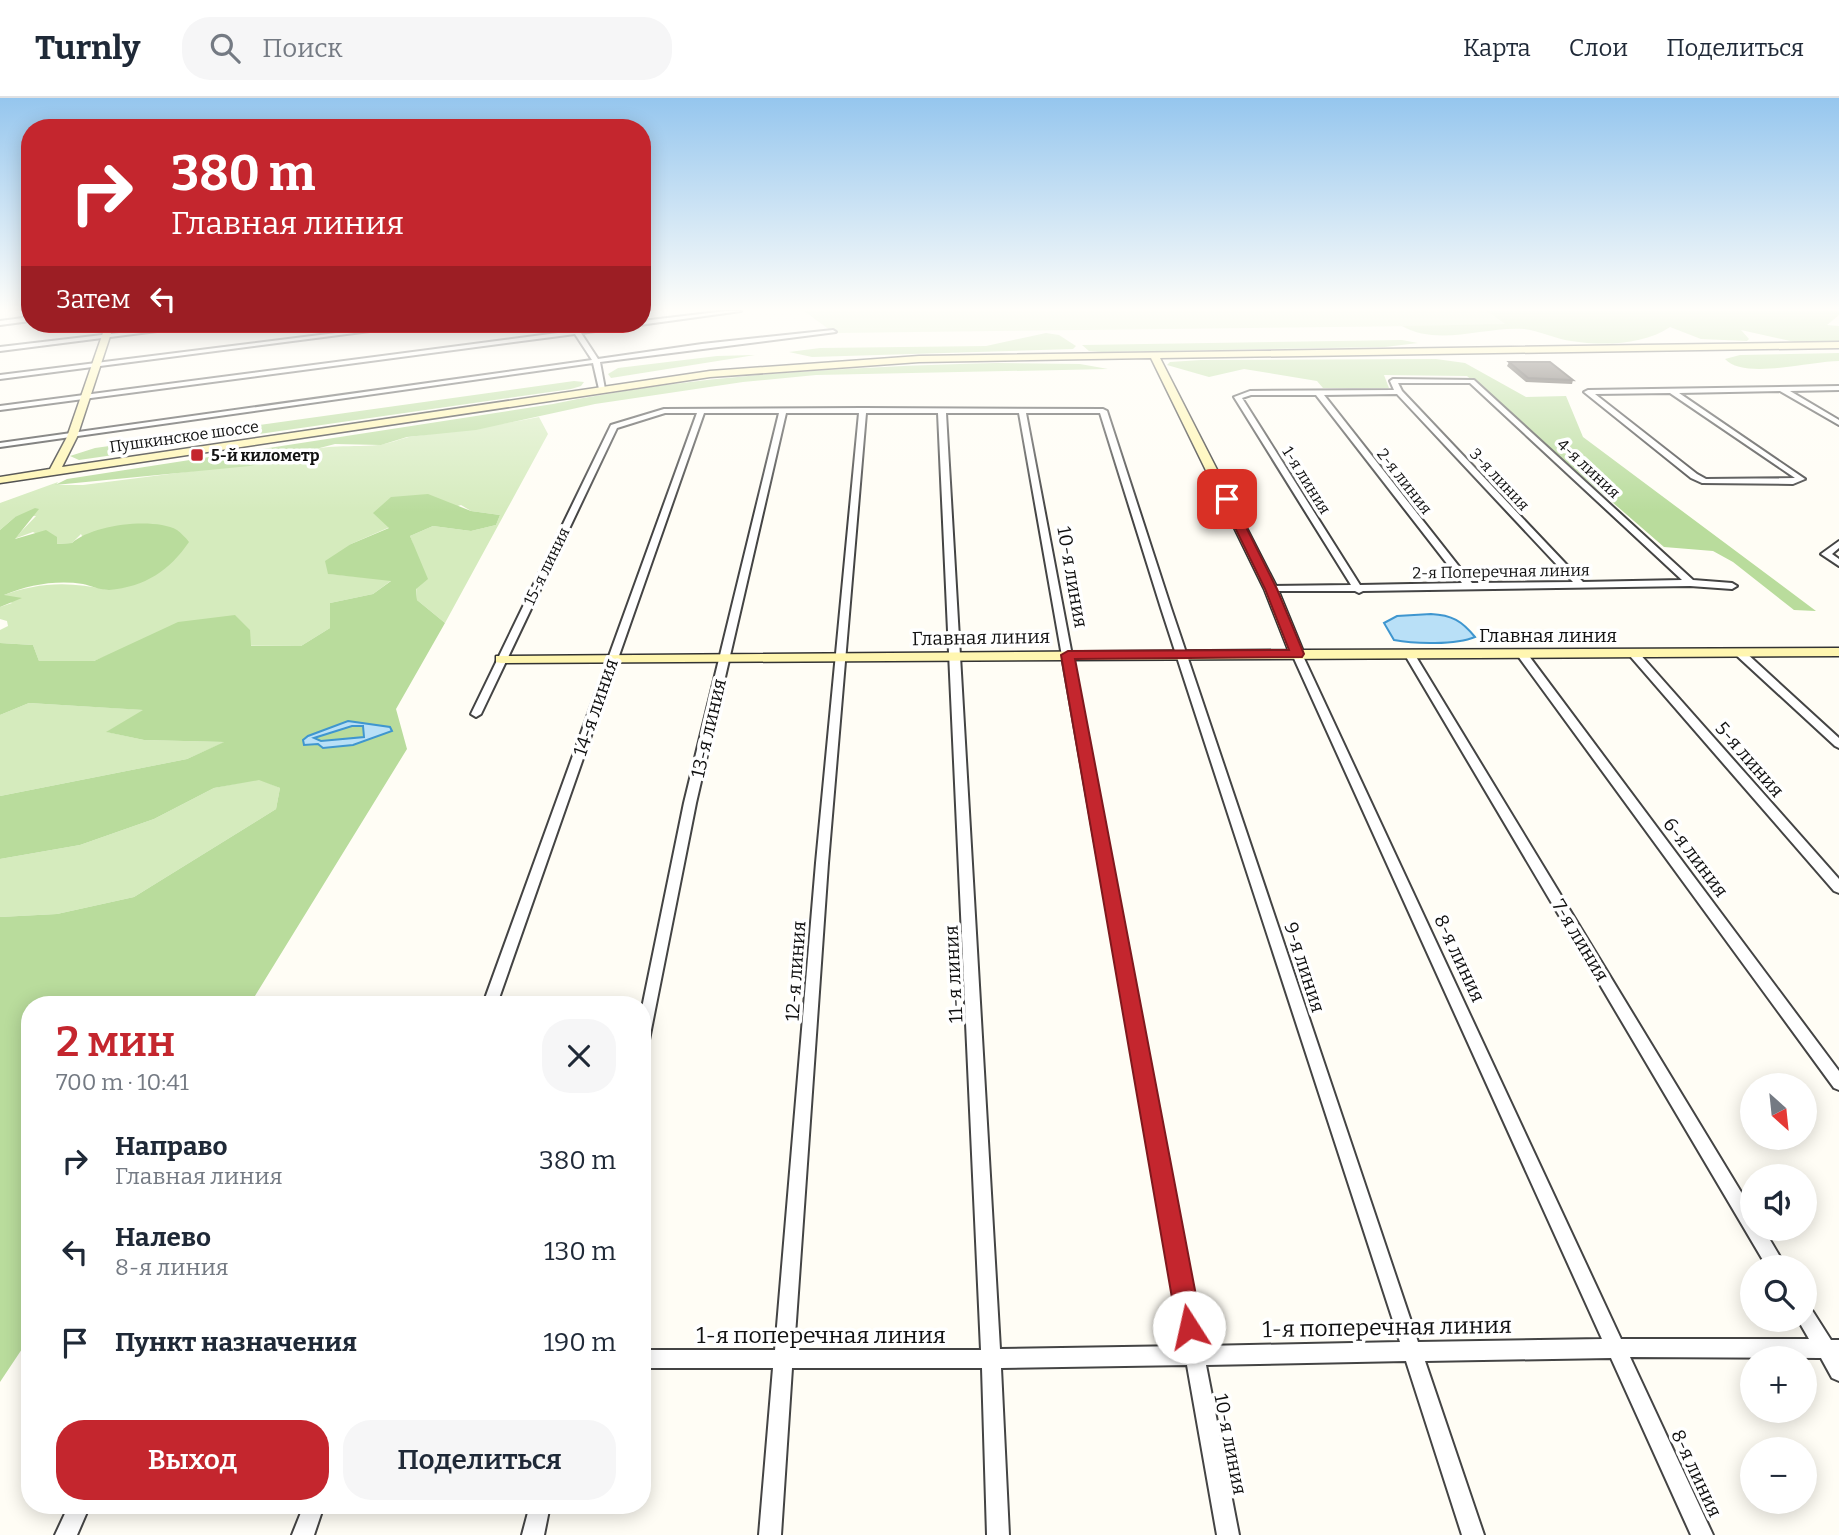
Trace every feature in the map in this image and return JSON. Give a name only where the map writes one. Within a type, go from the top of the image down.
[{"type":"street","points":[[54,471],[73,435],[91,378]]},
{"type":"street","points":[[0,408],[232,378]]},
{"type":"street","points":[[0,445],[469,378]]},
{"type":"street","points":[[600,378],[602,389]]},
{"type":"street","name":"Пушкинское шоссе","points":[[0,480],[681,378]]},
{"type":"street","name":"8-я линия","points":[[1166,378],[1271,589],[1297,654],[1702,1535]]},
{"type":"street","name":"4-я линия","points":[[1399,391],[1393,381],[1466,380],[1475,384],[1690,583]]},
{"type":"street","points":[[1588,392],[1839,388]]},
{"type":"street","points":[[1782,389],[1839,423]]},
{"type":"street","points":[[1318,393],[1399,391]]},
{"type":"street","name":"3-я линия","points":[[1399,391],[1581,585]]},
{"type":"street","points":[[1588,392],[1705,481],[1801,479],[1672,391]]},
{"type":"street","name":"1-я линия","points":[[1318,393],[1250,393],[1238,397],[1359,590]]},
{"type":"street","name":"2-я линия","points":[[1318,393],[1470,587]]},
{"type":"street","name":"12-я линия","points":[[770,1535],[840,658],[868,410]]},
{"type":"street","name":"10-я линия","points":[[1022,410],[1228,1535]]},
{"type":"street","points":[[623,423],[664,411],[1104,411]]},
{"type":"street","name":"14-я линия","points":[[494,996],[701,411]]},
{"type":"street","name":"13-я линия","points":[[651,1000],[690,803],[783,411]]},
{"type":"street","name":"11-я линия","points":[[942,411],[998,1535]]},
{"type":"street","name":"9-я линия","points":[[1104,411],[1181,653],[1473,1535]]},
{"type":"street","name":"15-я линия","points":[[476,714],[614,427],[623,423]]},
{"type":"street","points":[[1839,544],[1826,554],[1839,564]]},
{"type":"street","name":"2-я Поперечная линия","points":[[1271,589],[1359,590],[1690,583],[1732,586]]},
{"type":"street","name":"Главная линия","points":[[501,659],[955,658],[1181,653],[1410,655],[1839,652]]},
{"type":"street","points":[[1740,653],[1839,744]]},
{"type":"street","name":"6-я линия","points":[[1522,654],[1839,1083]]},
{"type":"street","name":"5-я линия","points":[[1634,654],[1839,888]]},
{"type":"street","name":"7-я линия","points":[[1410,655],[1740,1205]]},
{"type":"street","points":[[1817,1329],[1833,1349],[1839,1371]]},
{"type":"street","name":"1-я поперечная линия","points":[[651,1359],[990,1359],[1194,1353],[1413,1354],[1616,1348],[1833,1349]]},
{"type":"street","points":[[66,1535],[76,1514]]},
{"type":"street","points":[[303,1535],[311,1514]]},
{"type":"street","points":[[533,1535],[538,1514]]},
{"type":"green space","points":[[784,378],[595,404],[476,430],[407,437],[381,445],[335,444],[250,466],[55,485],[67,479],[718,379]]},
{"type":"green space","points":[[1299,378],[1385,378],[1389,388],[1323,388],[1317,381]]},
{"type":"green space","points":[[1469,378],[1492,378],[1526,397],[1566,396],[1583,437],[1816,611],[1794,610],[1733,562],[1713,551],[1664,547]]},
{"type":"green space","points":[[574,381],[584,382],[571,389],[79,460],[70,456],[95,448]]},
{"type":"green space","points":[[539,417],[548,434],[445,623],[417,600],[413,544],[410,536],[433,526],[471,531],[496,525],[500,515],[471,511],[461,505],[390,527],[351,544],[329,574],[392,580],[373,594],[330,603],[330,628],[301,646],[133,645],[94,661],[39,661],[33,645],[0,643],[0,630],[8,626],[7,621],[0,619],[0,607],[12,603],[1,596],[54,584],[108,590],[81,534],[72,543],[56,544],[33,532],[14,539],[36,516],[15,517],[0,530],[0,503],[58,482],[56,485],[83,485],[288,459],[321,448],[382,444],[409,437]]},
{"type":"green space","points":[[428,494],[471,511],[500,515],[496,525],[471,531],[433,526],[410,536],[428,579],[416,589],[417,600],[445,623],[396,709],[407,749],[255,996],[21,996],[21,1350],[0,1382],[0,917],[57,914],[134,897],[276,809],[280,788],[259,780],[214,788],[154,819],[80,845],[0,859],[0,796],[187,759],[224,742],[144,740],[106,732],[143,710],[29,703],[0,715],[0,643],[33,645],[39,661],[94,661],[178,622],[235,615],[250,630],[251,646],[301,646],[330,628],[330,603],[373,594],[391,581],[328,574],[325,561],[351,544],[389,528],[373,513],[391,497]]},
{"type":"green space","points":[[35,508],[39,509],[15,539],[46,530],[57,537],[57,544],[72,543],[108,528],[153,524],[177,530],[189,542],[165,569],[134,585],[109,590],[73,583],[42,584],[4,595],[22,598],[0,607],[0,530],[15,517]]},
{"type":"green space","points":[[29,703],[145,710],[107,732],[144,740],[225,742],[187,759],[0,796],[0,715]]},
{"type":"green space","points":[[259,779],[280,788],[276,809],[134,897],[57,914],[0,917],[0,859],[80,845],[154,819],[214,788]]},
{"type":"water","points":[[1431,614],[1456,620],[1475,637],[1446,643],[1394,640],[1384,623],[1397,616]]},
{"type":"water","points":[[348,721],[390,727],[392,731],[353,745],[323,748],[318,744],[304,745],[303,740]],"holes":[[[352,726],[363,726],[364,737],[321,741],[314,738]]]},
{"type":"building","points":[[1529,378],[1571,378],[1573,380]]},
{"type":"place","name":"5-й километр","points":[[197,455]]},
{"type":"route","points":[[1189,1327],[1068,655],[1297,654],[1285,620],[1227,499]]}]
